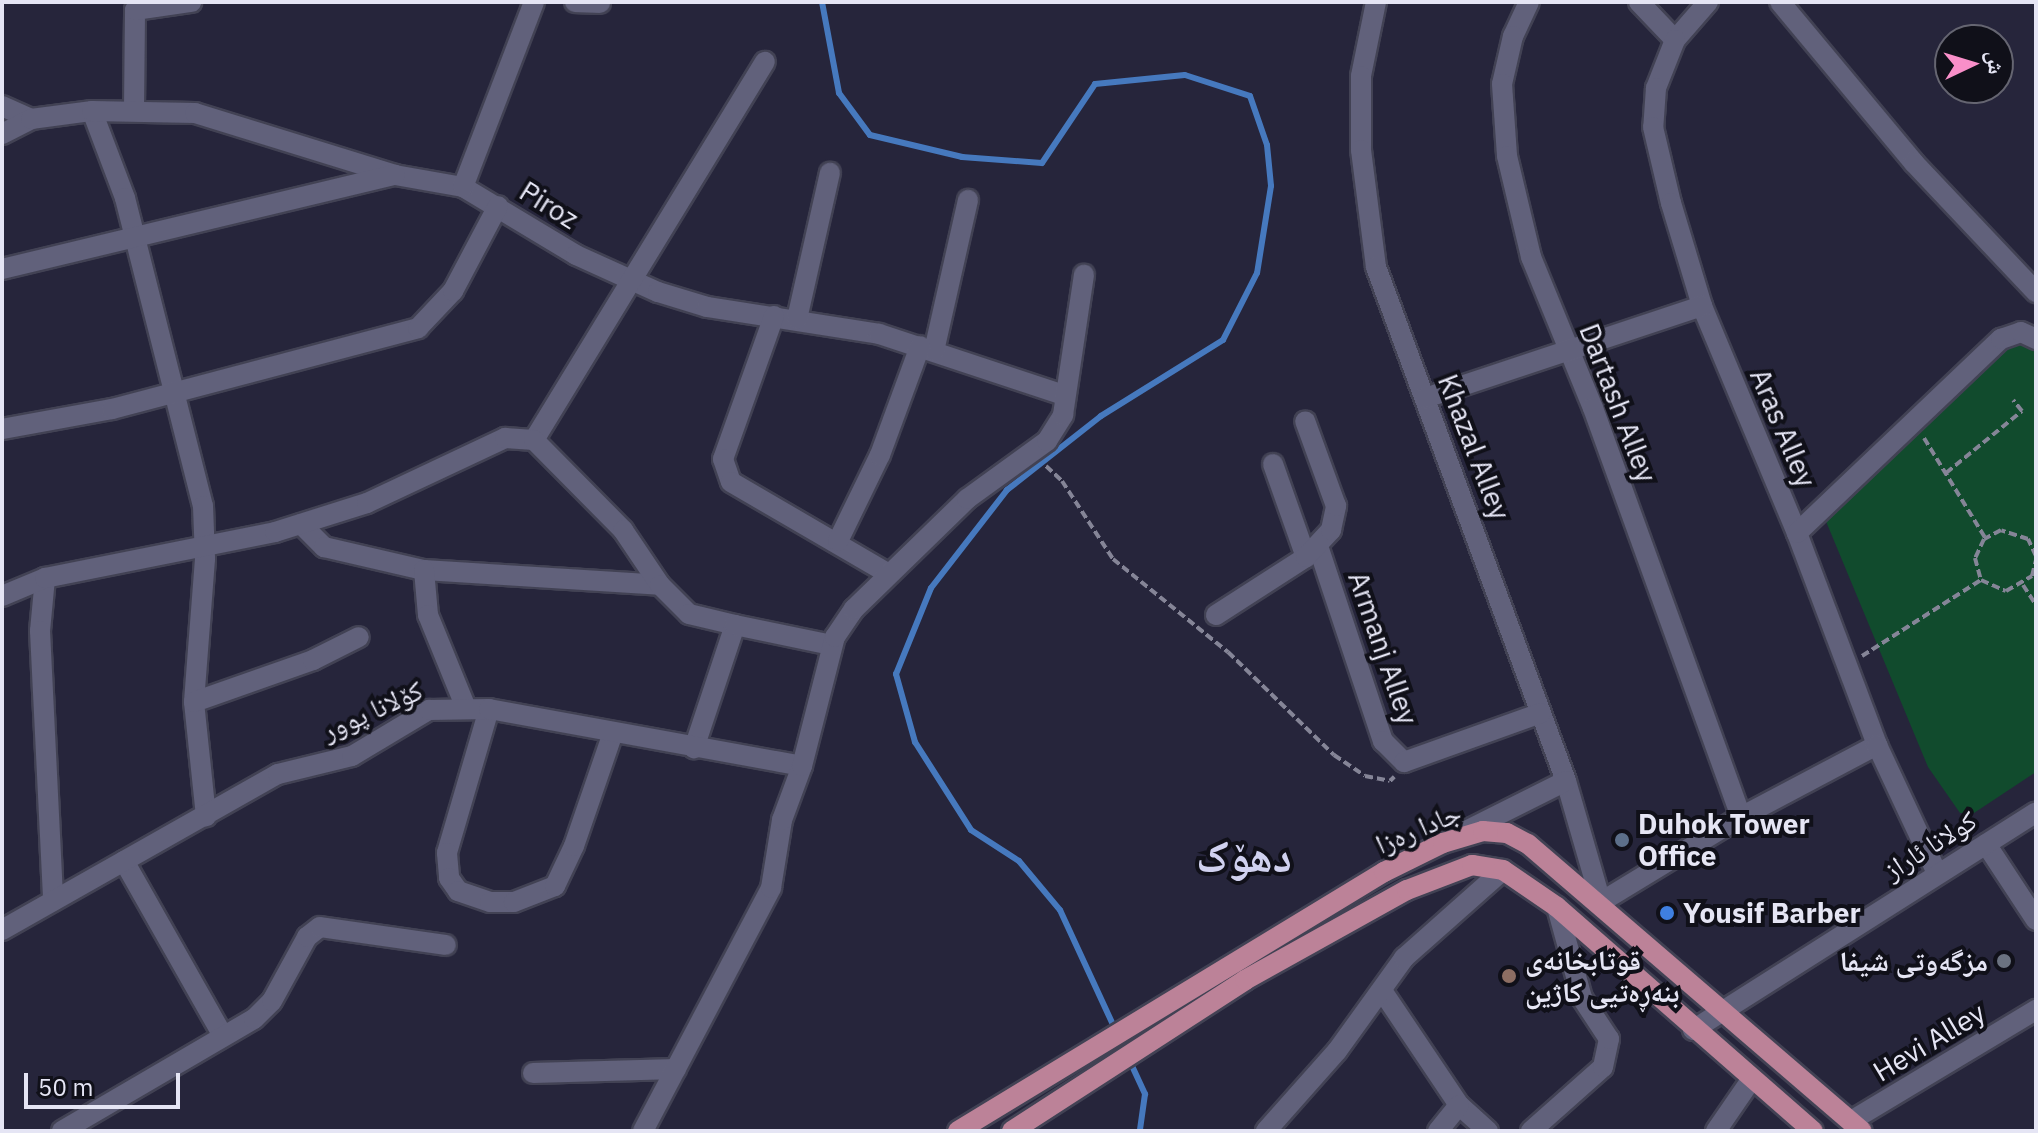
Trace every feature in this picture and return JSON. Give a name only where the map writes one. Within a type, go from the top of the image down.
[{"type":"main road","name":"جادا ره‌زا","points":[[958,1131],[1236,959],[1438,845],[1472,833],[1507,833],[1601,902],[1721,1011],[1856,1126]]},
{"type":"main road","name":"جادا ره‌زا","points":[[1012,1131],[1245,980],[1429,879],[1472,865],[1503,870]]},
{"type":"main road","points":[[1503,870],[1557,907],[1693,1030],[1813,1131]]},
{"type":"street","points":[[134,109],[135,10],[191,2]]},
{"type":"street","points":[[463,187],[534,2]]},
{"type":"street","points":[[575,2],[600,3]]},
{"type":"street","name":"Khazal Alley","points":[[1376,2],[1361,76],[1365,179],[1376,267],[1566,781],[1601,902]]},
{"type":"street","name":"Dartash Alley","points":[[1529,2],[1513,36],[1502,84],[1507,156],[1531,257],[1569,350],[1741,817]]},
{"type":"street","points":[[1639,2],[1675,40]]},
{"type":"street","name":"Aras Alley","points":[[1708,2],[1675,40],[1656,88],[1653,127],[1702,306],[1850,665],[1877,745],[1937,873]]},
{"type":"street","points":[[1780,2],[1914,163],[2036,292]]},
{"type":"street","points":[[534,440],[765,62]]},
{"type":"street","points":[[2,106],[31,119]]},
{"type":"street","name":"Piroz","points":[[2,134],[31,119],[92,111],[134,109],[195,113],[395,175],[463,187],[576,255],[707,307],[797,319],[927,348],[1063,395]]},
{"type":"street","points":[[92,111],[136,238],[203,506],[205,546],[194,702],[206,816]]},
{"type":"street","points":[[797,319],[830,173]]},
{"type":"street","points":[[2,269],[395,175]]},
{"type":"street","points":[[838,541],[927,348],[968,200]]},
{"type":"street","points":[[2,429],[177,393],[418,328],[453,291],[498,206]]},
{"type":"street","points":[[643,1131],[771,888],[782,820],[802,766],[832,645],[854,609],[967,499],[1047,441],[1063,415],[1063,395],[1084,275]]},
{"type":"street","points":[[1425,398],[1702,306]]},
{"type":"street","points":[[774,316],[723,459],[731,482],[838,541],[889,574]]},
{"type":"street","points":[[1797,533],[2001,339],[2021,332],[2036,339]]},
{"type":"street","points":[[1216,615],[1312,551],[1331,530],[1336,506],[1305,421]]},
{"type":"street","points":[[2,596],[45,578],[301,524],[367,503],[505,438],[534,440],[623,530],[660,585],[689,614],[832,645]]},
{"type":"street","name":"Armanj Alley","points":[[1273,464],[1312,551],[1383,741],[1404,762]]},
{"type":"street","points":[[301,524],[324,547],[424,570],[660,585]]},
{"type":"street","points":[[424,570],[428,615],[466,708]]},
{"type":"street","points":[[45,578],[40,631],[53,901]]},
{"type":"street","points":[[694,748],[735,625]]},
{"type":"street","points":[[194,702],[313,660],[359,637]]},
{"type":"street","points":[[489,709],[447,853],[449,878],[458,891],[490,902],[514,902],[555,886],[613,733]]},
{"type":"street","name":"کۆلانا پوور","points":[[2,930],[278,774],[352,756],[429,710],[489,709],[802,766]]},
{"type":"street","points":[[1404,762],[1541,713]]},
{"type":"street","points":[[1601,902],[1741,817],[1877,745]]},
{"type":"street","points":[[1438,845],[1566,781]]},
{"type":"street","name":"کولانا ئاراز","points":[[1693,1030],[2036,812]]},
{"type":"street","points":[[1986,844],[2036,920]]},
{"type":"street","points":[[124,861],[223,1036]]},
{"type":"street","points":[[1266,1131],[1383,992],[1404,958],[1503,870]]},
{"type":"street","points":[[1531,1131],[1603,1067],[1609,1039],[1582,998],[1557,907]]},
{"type":"street","points":[[62,1131],[254,1019],[272,1001],[307,937],[320,927],[446,945]]},
{"type":"street","points":[[1383,992],[1459,1105],[1488,1131]]},
{"type":"street","name":"Hevi Alley","points":[[1856,1126],[2036,1010]]},
{"type":"street","points":[[533,1073],[676,1069]]},
{"type":"street","points":[[1716,1131],[1751,1080]]},
{"type":"street","points":[[1438,1131],[1459,1105]]},
{"type":"path","points":[[1946,473],[2022,411],[2013,400]]},
{"type":"path","points":[[1915,424],[1987,541]]},
{"type":"path","points":[[1039,459],[1062,481],[1113,559],[1228,652],[1334,755],[1365,776],[1390,781],[1404,762]]},
{"type":"path","points":[[2001,530],[2011,530],[2034,545],[2036,558],[2023,585],[2006,591],[1981,580],[1975,558],[1984,539],[1987,541],[2001,530]]},
{"type":"path","points":[[1850,665],[1981,580]]},
{"type":"path","points":[[2023,585],[2036,605]]},
{"type":"green space","points":[[2017,332],[2036,354],[2036,772],[1974,813],[1960,813],[1928,767],[1825,519]]},
{"type":"waterway","points":[[822,2],[839,93],[870,135],[962,157],[1042,163],[1095,84],[1185,75],[1250,96],[1267,145],[1271,186],[1257,273],[1223,340],[1101,416],[1007,490],[931,588],[896,674],[915,742],[971,830],[1019,861],[1060,910],[1145,1094],[1140,1131]]},
{"type":"place","name":"Duhok Tower Office","points":[[1622,840]]},
{"type":"place","name":"Yousif Barber","points":[[1667,913]]},
{"type":"place","name":"مزگەوتی شیفا","points":[[2004,961]]},
{"type":"place","name":"قوتابخانەی بنەڕەتیی کاژین","points":[[1509,976]]},
{"type":"district","name":"دھۆک","points":[[1244,856]]}]
